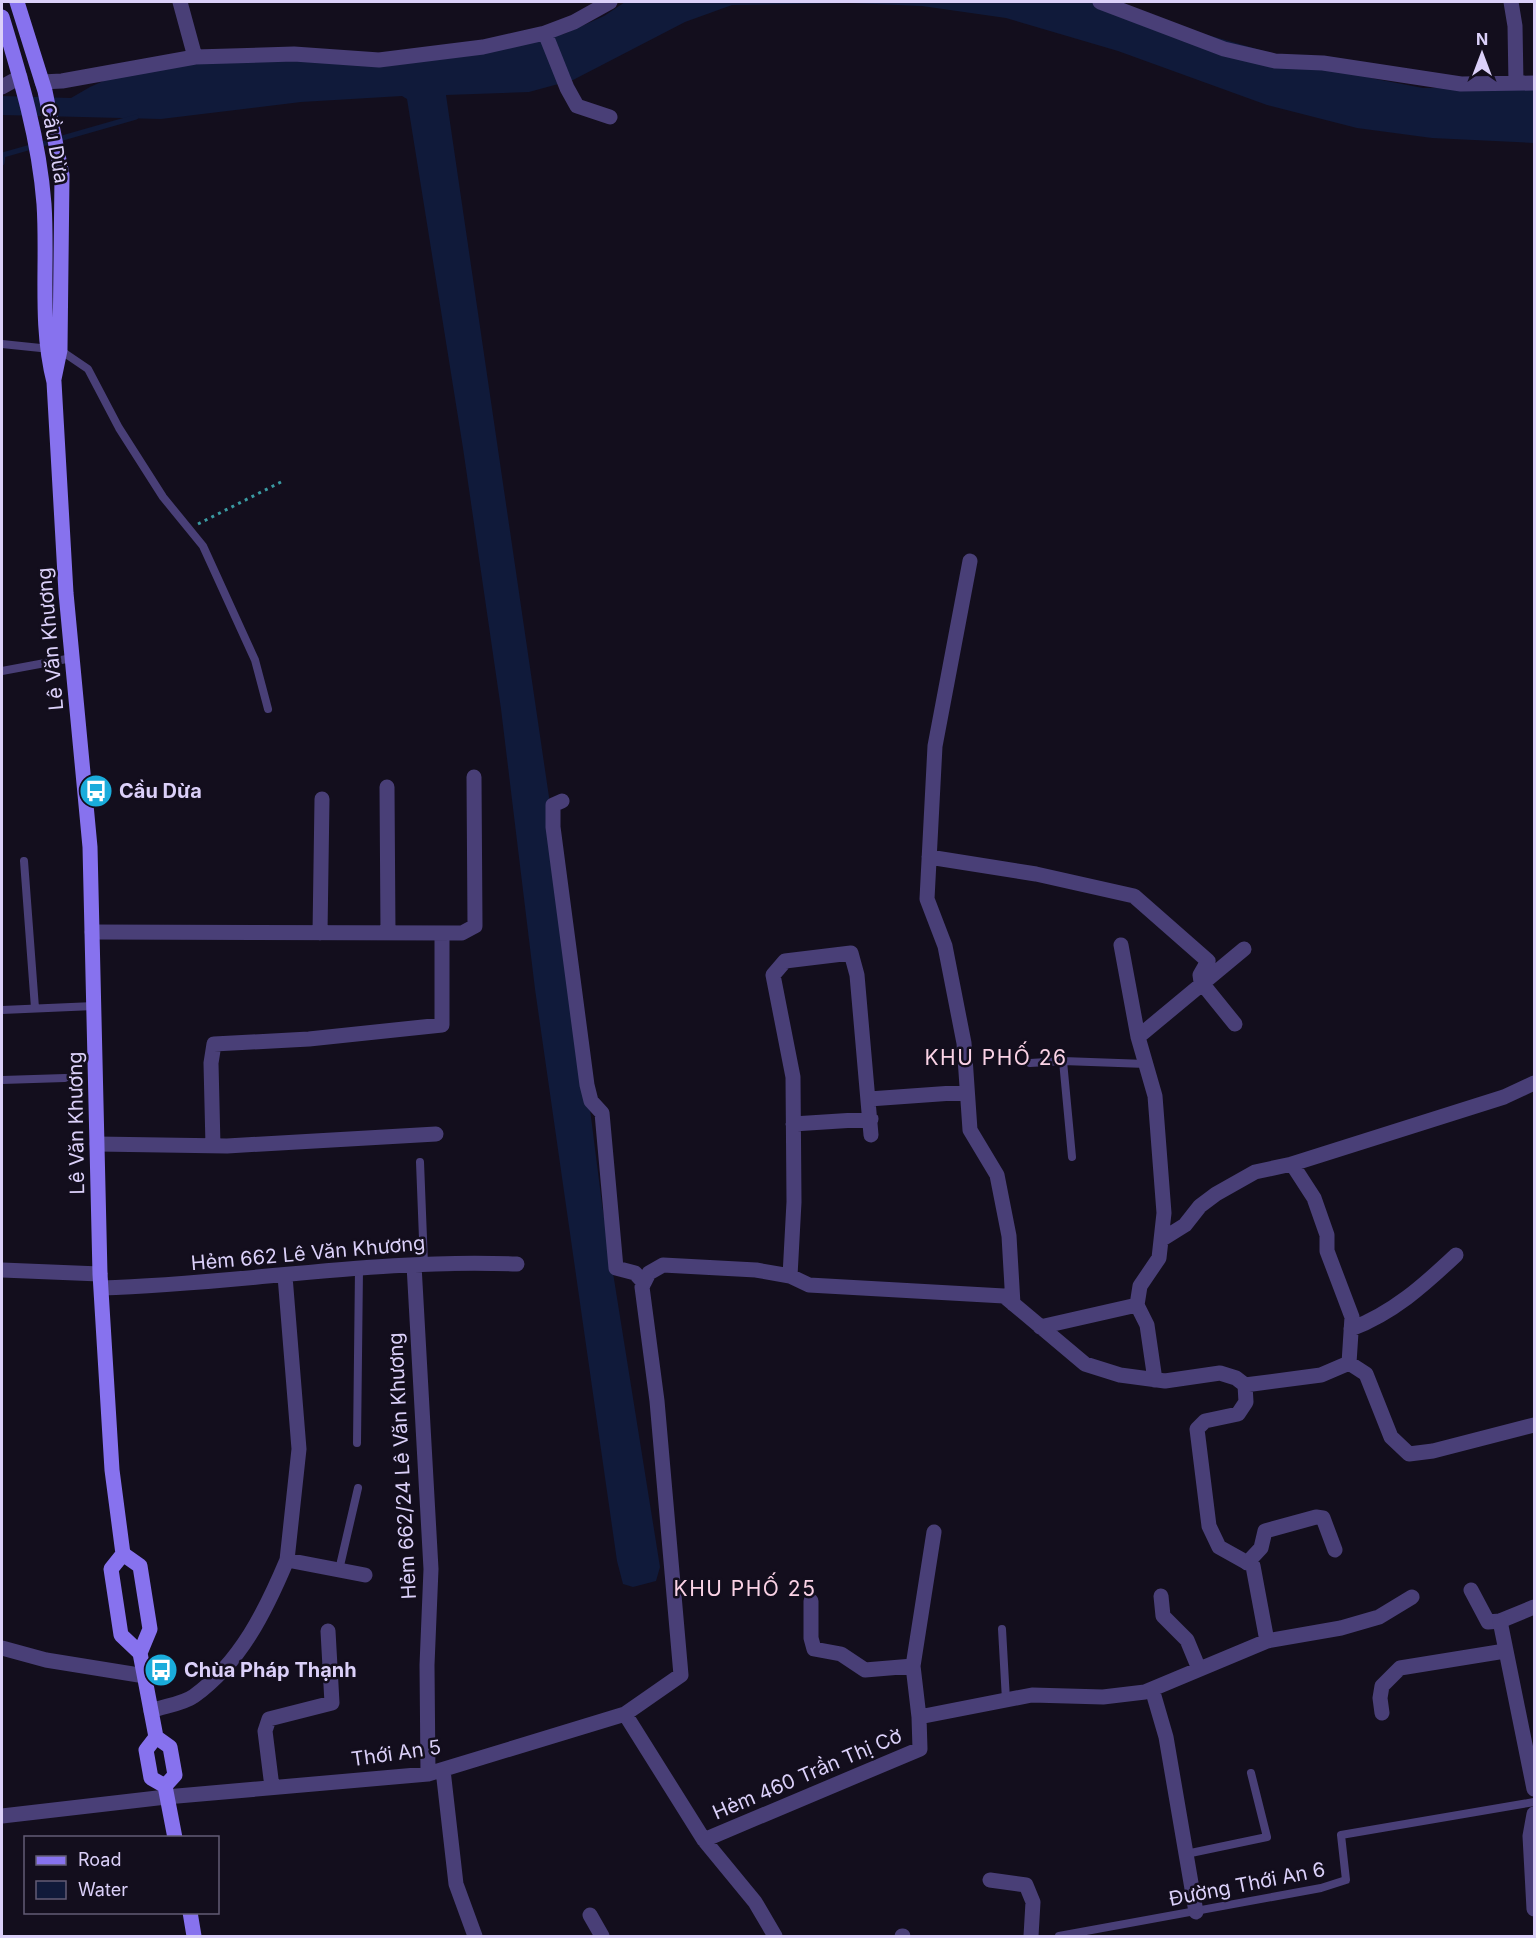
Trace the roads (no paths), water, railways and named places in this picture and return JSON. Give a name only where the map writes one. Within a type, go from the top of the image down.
[{"type":"main road","points":[[17,2],[44,86]]},
{"type":"main road","points":[[2,17],[22,83]]},
{"type":"main road","name":"Cầu Dừa","points":[[22,83],[37,147],[44,204]]},
{"type":"main road","name":"Cầu Dừa","points":[[44,86],[61,166],[63,207]]},
{"type":"main road","name":"Lê Văn Khương","points":[[44,204],[72,658],[90,847],[101,1281],[112,1470],[123,1554]]},
{"type":"main road","name":"Lê Văn Khương","points":[[53,350],[63,207]]},
{"type":"main road","points":[[140,1653],[150,1629],[140,1566],[123,1554],[111,1569],[121,1635],[140,1653],[156,1737],[170,1747],[175,1775],[166,1791]]},
{"type":"main road","points":[[156,1737],[146,1750],[151,1778],[166,1791],[175,1836]]},
{"type":"main road","points":[[190,1914],[194,1936]]},
{"type":"street","points":[[180,2],[195,57]]},
{"type":"street","points":[[44,86],[195,57],[294,54],[379,60],[483,47],[546,34],[610,2]]},
{"type":"street","points":[[1100,2],[1120,7],[1224,49],[1275,61],[1323,63],[1461,84],[1534,83]]},
{"type":"street","points":[[1511,2],[1515,26],[1516,83]]},
{"type":"street","points":[[546,34],[567,88],[577,106],[610,117]]},
{"type":"street","points":[[2,87],[22,83]]},
{"type":"street","points":[[970,561],[934,746],[927,899],[945,946],[964,1042],[970,1130],[997,1174],[1009,1236],[1013,1304]]},
{"type":"street","points":[[92,932],[462,933],[475,926],[474,777]]},
{"type":"street","points":[[387,787],[388,933]]},
{"type":"street","points":[[320,933],[321,799]]},
{"type":"street","points":[[562,801],[553,805],[554,827],[587,1085],[591,1101],[602,1113],[616,1268],[635,1273],[644,1283],[649,1273],[663,1265],[756,1270],[790,1276],[809,1285],[1004,1296],[1085,1364],[1120,1375],[1155,1380],[1186,1379],[1220,1373],[1236,1378],[1245,1385],[1320,1375],[1349,1363]]},
{"type":"street","points":[[928,857],[1047,876],[1134,896],[1208,961],[1200,975],[1201,982],[1235,1024]]},
{"type":"street","points":[[213,1146],[211,1063],[214,1044],[309,1039],[442,1025],[442,933]]},
{"type":"street","points":[[1121,945],[1138,1037],[1155,1096],[1164,1213],[1159,1258],[1140,1286],[1137,1305],[1147,1324],[1155,1380]]},
{"type":"street","points":[[1138,1037],[1201,982],[1244,949]]},
{"type":"street","points":[[790,1276],[794,1202],[793,1077],[772,975],[785,961],[850,953],[857,975],[872,1135]]},
{"type":"street","points":[[1161,1240],[1185,1225],[1200,1206],[1216,1194],[1255,1172],[1292,1164],[1504,1097],[1534,1083]]},
{"type":"street","points":[[870,1099],[967,1092]]},
{"type":"street","points":[[793,1124],[871,1119]]},
{"type":"street","points":[[97,1144],[213,1146],[353,1141],[436,1134]]},
{"type":"street","points":[[1292,1164],[1314,1198],[1327,1235],[1327,1251],[1352,1317],[1349,1363]]},
{"type":"street","points":[[1351,1329],[1376,1320],[1416,1293],[1456,1255]]},
{"type":"street","name":"Hẻm 662 Lê Văn Khương","points":[[2,1270],[101,1281],[285,1276],[464,1262],[517,1264]]},
{"type":"street","name":"Hẻm 662/24 Lê Văn Khương","points":[[419,1264],[431,1569],[427,1665],[428,1774]]},
{"type":"street","points":[[151,1711],[193,1697],[220,1671],[254,1632],[287,1560],[299,1449],[285,1276]]},
{"type":"street","name":"Thới An 5","points":[[2,1816],[166,1791],[272,1787],[428,1774],[625,1714],[681,1675],[663,1491],[657,1401],[642,1287],[644,1283]]},
{"type":"street","points":[[1040,1327],[1137,1305]]},
{"type":"street","points":[[1349,1363],[1366,1374],[1391,1437],[1409,1454],[1433,1451],[1534,1425]]},
{"type":"street","points":[[1245,1385],[1246,1402],[1238,1414],[1205,1420],[1197,1429],[1209,1526],[1219,1547],[1252,1566],[1267,1641]]},
{"type":"street","points":[[1247,1563],[1261,1548],[1265,1531],[1316,1517],[1323,1518],[1335,1550]]},
{"type":"street","points":[[919,1717],[913,1666],[934,1532]]},
{"type":"street","points":[[287,1560],[364,1575]]},
{"type":"street","points":[[1471,1590],[1488,1622],[1500,1621],[1534,1607]]},
{"type":"street","points":[[1161,1596],[1163,1616],[1187,1640],[1199,1670]]},
{"type":"street","name":"Hẻm 460 Trần Thị Cờ","points":[[704,1840],[920,1749],[919,1717],[1032,1695],[1103,1697],[1152,1689],[1267,1641],[1341,1628],[1379,1617],[1412,1597]]},
{"type":"street","points":[[811,1601],[811,1638],[814,1649],[840,1654],[866,1670],[913,1666]]},
{"type":"street","points":[[1500,1621],[1534,1789]]},
{"type":"street","points":[[272,1787],[265,1731],[269,1719],[332,1703],[328,1631]]},
{"type":"street","points":[[2,1648],[46,1660],[145,1676]]},
{"type":"street","points":[[1382,1713],[1382,1686],[1400,1668],[1505,1651]]},
{"type":"street","points":[[1152,1689],[1166,1737],[1196,1912]]},
{"type":"street","points":[[625,1714],[704,1840],[755,1902],[775,1936]]},
{"type":"street","points":[[443,1770],[456,1884],[475,1936]]},
{"type":"street","points":[[1534,1814],[1530,1836],[1534,1909]]},
{"type":"street","points":[[990,1880],[1026,1885],[1033,1902],[1031,1936]]},
{"type":"street","points":[[590,1915],[602,1936]]},
{"type":"lane","points":[[2,345],[53,350],[88,369],[119,428],[163,497],[203,546],[255,660],[268,709]]},
{"type":"lane","points":[[2,671],[72,658]]},
{"type":"lane","points":[[24,861],[35,1008]]},
{"type":"lane","points":[[2,1010],[94,1006]]},
{"type":"lane","points":[[1030,1064],[1063,1060],[1146,1064]]},
{"type":"lane","points":[[1063,1060],[1072,1157]]},
{"type":"lane","points":[[2,1080],[65,1078]]},
{"type":"lane","points":[[419,1264],[420,1162]]},
{"type":"lane","points":[[357,1443],[358,1269]]},
{"type":"lane","points":[[339,1570],[358,1488]]},
{"type":"lane","points":[[1002,1629],[1006,1700]]},
{"type":"lane","points":[[1186,1854],[1267,1837],[1251,1773]]},
{"type":"lane","name":"Đường Thới An 6","points":[[1059,1936],[1320,1888],[1346,1880],[1341,1835],[1534,1802]]},
{"type":"water","points":[[625,2],[1091,2],[1289,58],[1376,79],[1423,88],[1534,88],[1534,143],[1432,138],[1357,128],[1267,105],[1118,51],[1006,18],[922,6],[850,3],[732,5],[685,22],[573,80],[529,92],[446,95],[560,872],[602,1204],[660,1567],[656,1581],[633,1587],[623,1584],[617,1561],[535,989],[501,709],[463,448],[407,99],[402,96],[301,102],[161,119],[2,115],[2,96],[71,98],[130,69],[208,61],[451,54],[564,34],[604,16]]},
{"type":"waterway","points":[[2,163],[3,155],[136,117]]},
{"type":"place","name":"Cầu Dừa","points":[[96,791]]},
{"type":"place","name":"Chùa Pháp Thạnh","points":[[161,1670]]},
{"type":"district","name":"KHU PHỐ 26","points":[[996,1058]]},
{"type":"district","name":"KHU PHỐ 25","points":[[745,1589]]}]
